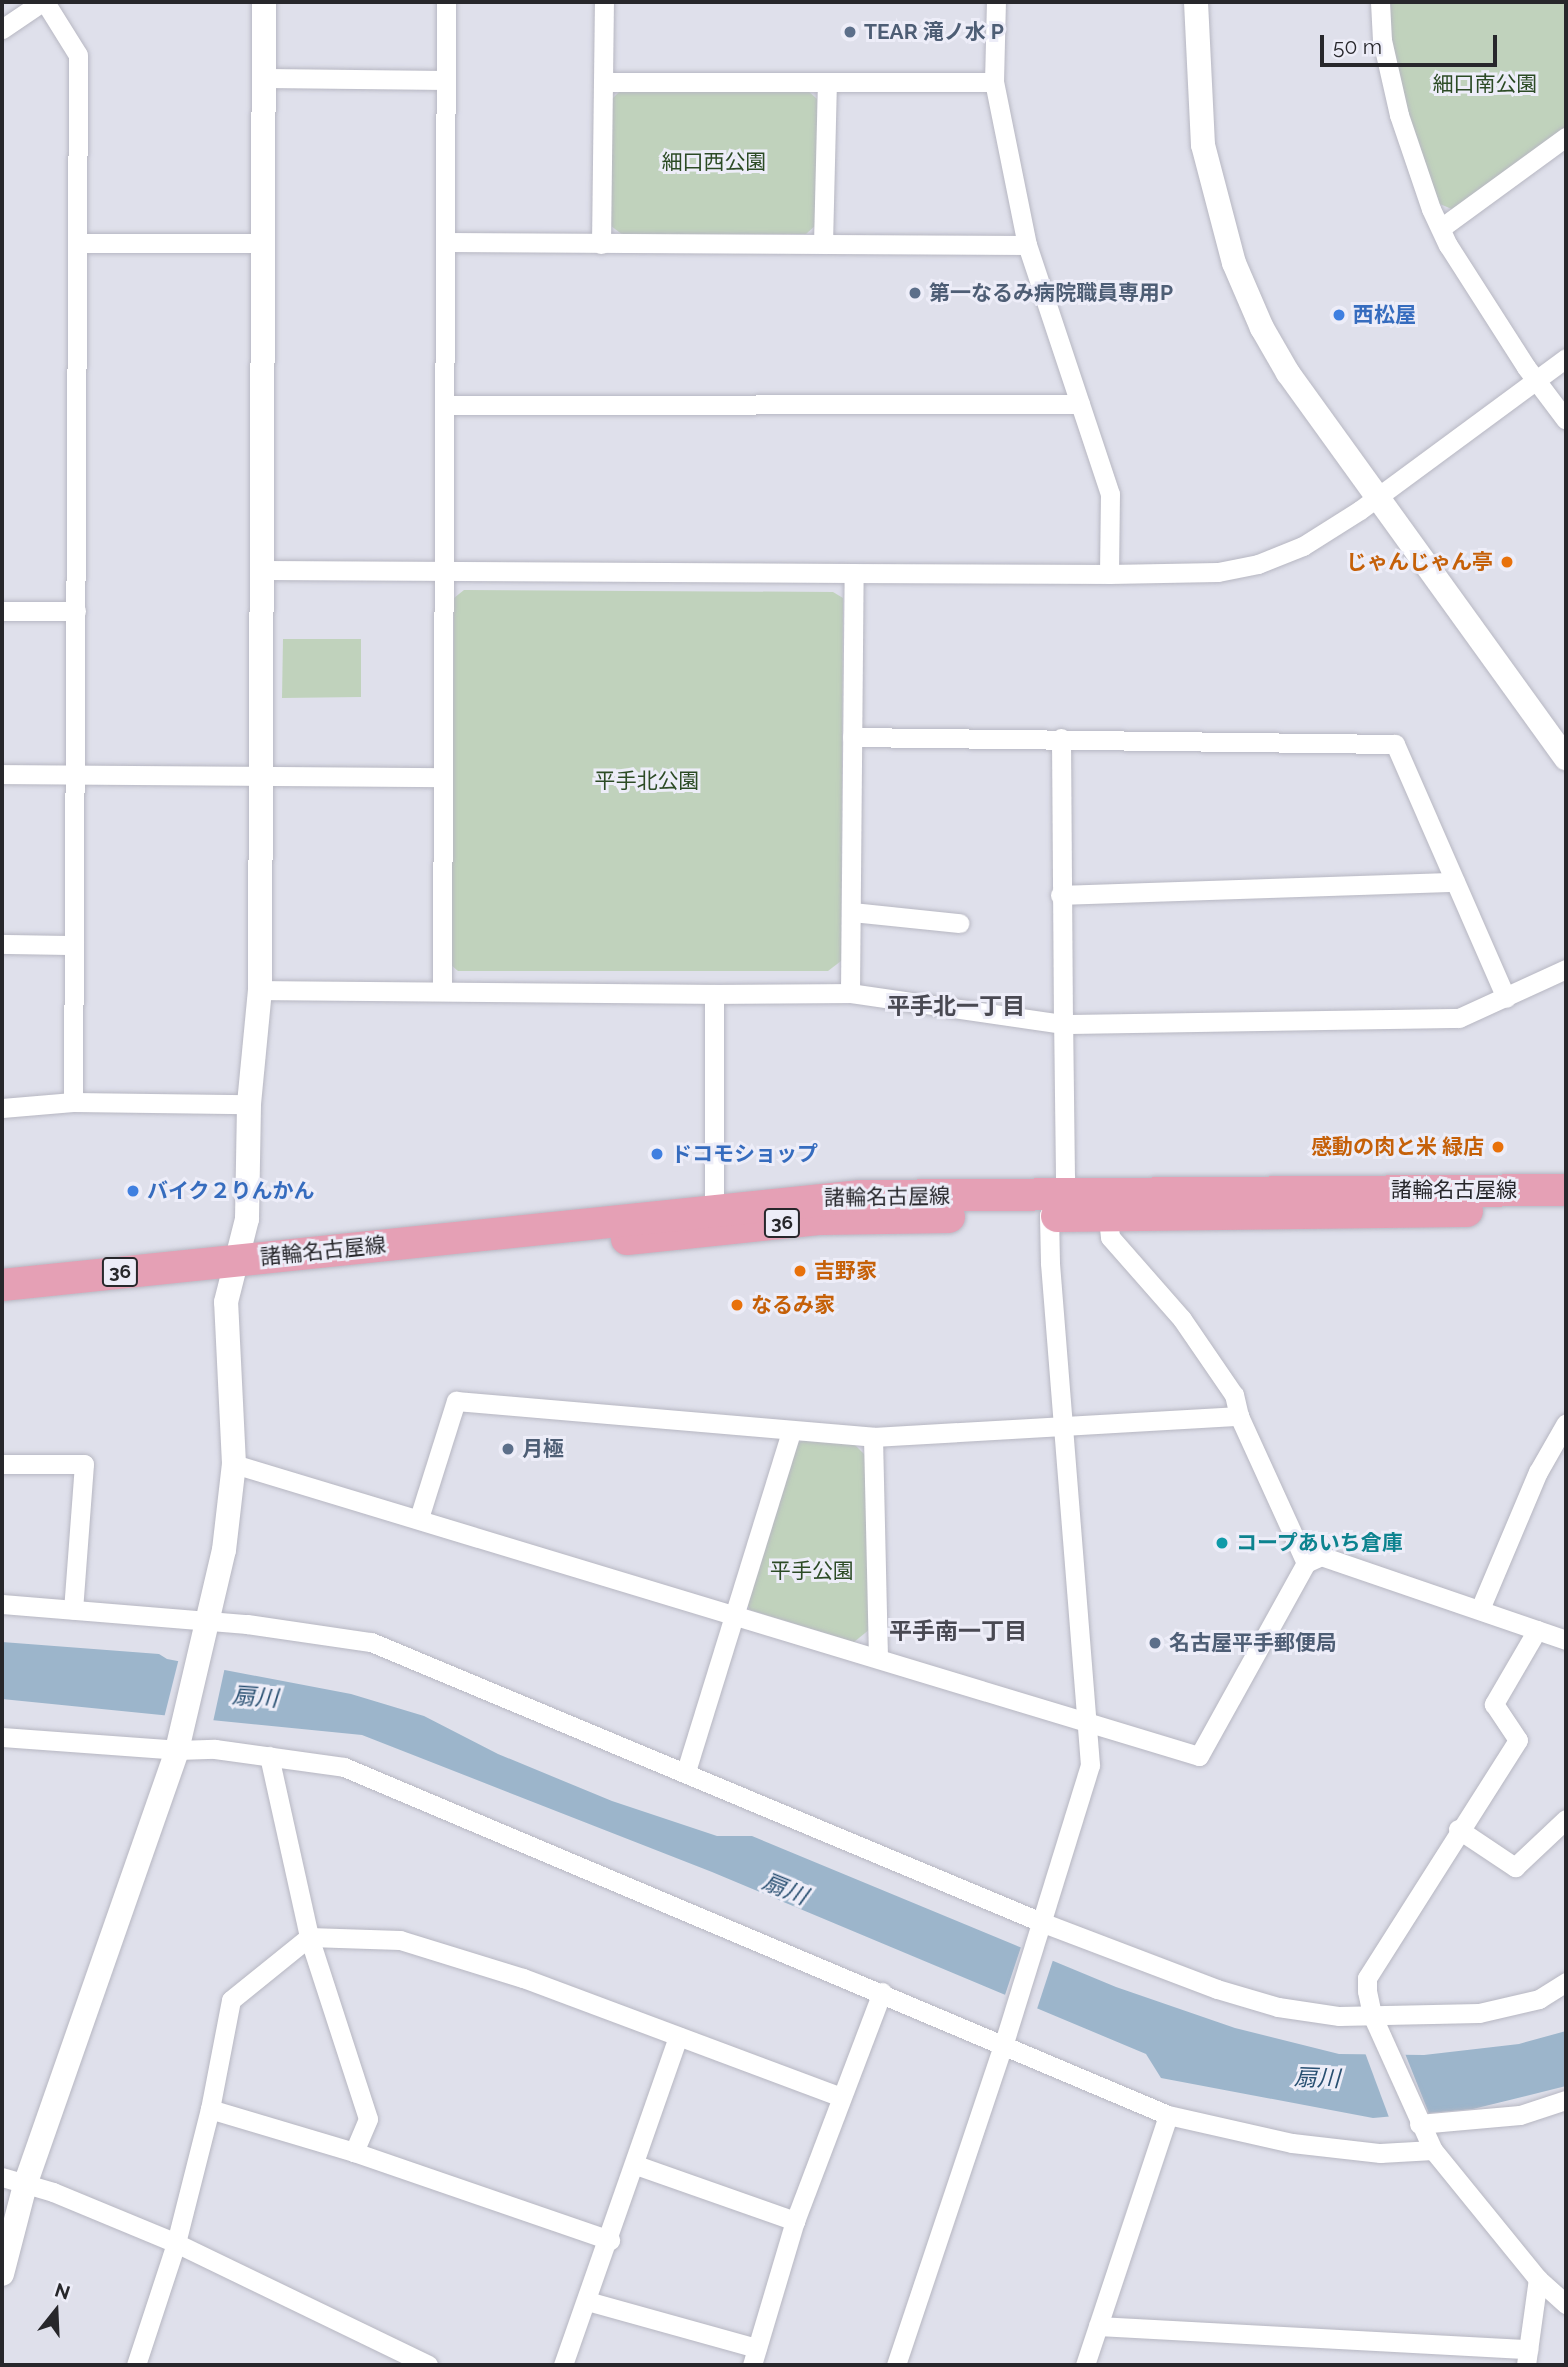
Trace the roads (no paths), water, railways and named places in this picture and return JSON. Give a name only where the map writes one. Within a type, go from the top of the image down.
[{"type":"main road","name":"諸輪名古屋線","points":[[2,1284],[235,1271],[821,1219],[1290,1189],[1566,1190]]},
{"type":"main road","name":"諸輪名古屋線","points":[[2,1306],[235,1271],[714,1207],[860,1196],[1055,1206],[1108,1218],[1566,1210]]},
{"type":"street","points":[[2,29],[43,2],[78,55],[74,1102]]},
{"type":"street","points":[[2,2274],[25,2185],[177,1751],[225,1550],[234,1464],[226,1302],[247,1219],[249,1104],[260,990],[266,78],[264,2]]},
{"type":"street","points":[[442,991],[446,2]]},
{"type":"street","points":[[601,244],[604,2]]},
{"type":"street","points":[[996,2],[994,82],[1027,245],[1110,494],[1109,573]]},
{"type":"street","points":[[1196,2],[1196,69],[1203,145],[1234,263],[1288,373],[1566,758]]},
{"type":"street","points":[[1380,2],[1382,40],[1404,136],[1441,228],[1536,380],[1566,420]]},
{"type":"street","points":[[266,78],[446,80]]},
{"type":"street","points":[[604,82],[994,82]]},
{"type":"street","points":[[823,244],[827,83]]},
{"type":"street","points":[[1441,228],[1566,137]]},
{"type":"street","points":[[445,242],[1027,245]]},
{"type":"street","points":[[78,243],[264,243]]},
{"type":"street","points":[[261,570],[1182,575],[1258,564],[1303,546],[1377,497],[1566,358]]},
{"type":"street","points":[[444,405],[1080,404]]},
{"type":"street","points":[[850,993],[855,573]]},
{"type":"street","points":[[2,611],[76,611]]},
{"type":"street","points":[[852,737],[1395,744],[1506,998]]},
{"type":"street","points":[[896,2365],[1081,1805],[1090,1765],[1066,1427],[1055,1206],[1063,1024],[1061,738]]},
{"type":"street","points":[[2,774],[442,777]]},
{"type":"street","points":[[1060,895],[1455,882]]},
{"type":"street","points":[[852,912],[959,923]]},
{"type":"street","points":[[2,944],[74,945]]},
{"type":"street","points":[[260,990],[850,993],[1063,1024],[1459,1018],[1566,968]]},
{"type":"street","points":[[714,994],[714,1207]]},
{"type":"street","points":[[2,1108],[74,1102],[249,1104]]},
{"type":"street","points":[[1108,1218],[1110,1237],[1208,1353],[1234,1395],[1239,1416],[1306,1563]]},
{"type":"street","points":[[419,1518],[456,1401],[873,1437],[1239,1416]]},
{"type":"street","points":[[1480,1609],[1538,1472],[1566,1423]]},
{"type":"street","points":[[686,1771],[792,1431]]},
{"type":"street","points":[[873,1437],[878,1658]]},
{"type":"street","points":[[2,1464],[84,1464],[73,1610]]},
{"type":"street","points":[[234,1464],[1199,1756],[1306,1563],[1321,1556],[1566,1640]]},
{"type":"street","points":[[2,1604],[209,1621],[371,1642],[686,1771],[1041,1922],[1241,1996],[1339,2017],[1479,2013],[1539,1999],[1566,1982]]},
{"type":"street","points":[[1537,1630],[1494,1704],[1518,1740],[1458,1829],[1367,1978],[1372,2015],[1389,2047],[1417,2121],[1433,2150],[1538,2279],[1566,2304]]},
{"type":"street","points":[[2,1737],[177,1751],[215,1749],[344,1767],[882,1992],[1005,2038],[1168,2115],[1292,2143],[1380,2153],[1433,2150]]},
{"type":"street","points":[[270,1756],[309,1937],[368,2119],[354,2152]]},
{"type":"street","points":[[1458,1829],[1515,1867],[1566,1819]]},
{"type":"street","points":[[136,2365],[176,2243],[211,2109],[231,2000],[309,1937],[400,1940],[523,1978],[839,2096]]},
{"type":"street","points":[[587,2301],[755,2356],[795,2221],[839,2096],[882,1992]]},
{"type":"street","points":[[564,2365],[636,2165],[678,2037]]},
{"type":"street","points":[[1417,2121],[1520,2115],[1566,2100]]},
{"type":"street","points":[[211,2109],[354,2152],[610,2239]]},
{"type":"street","points":[[1085,2365],[1168,2115]]},
{"type":"street","points":[[636,2165],[795,2221]]},
{"type":"street","points":[[2,2176],[176,2243],[428,2365]]},
{"type":"street","points":[[1098,2326],[1527,2357],[1538,2279]]},
{"type":"water","name":"扇川","points":[[2,1642],[159,1654],[167,1659],[351,1694],[424,1716],[498,1754],[612,1801],[717,1836],[752,1836],[1116,1987],[1235,2028],[1339,2054],[1424,2055],[1519,2044],[1566,2031],[1566,2086],[1473,2109],[1373,2118],[1161,2078],[1146,2054],[712,1872],[362,1735],[2,1699]]},
{"type":"place","name":"TEAR 滝ノ水 P","points":[[850,32]]},
{"type":"place","name":"第一なるみ病院職員専用P","points":[[915,293]]},
{"type":"place","name":"西松屋","points":[[1339,315]]},
{"type":"place","name":"じゃんじゃん亭","points":[[1507,562]]},
{"type":"place","name":"感動の肉と米 緑店","points":[[1498,1147]]},
{"type":"place","name":"ドコモショップ","points":[[657,1154]]},
{"type":"place","name":"バイク２りんかん","points":[[133,1191]]},
{"type":"place","name":"吉野家","points":[[800,1271]]},
{"type":"place","name":"なるみ家","points":[[737,1305]]},
{"type":"place","name":"月極","points":[[508,1449]]},
{"type":"place","name":"コープあいち倉庫","points":[[1222,1543]]},
{"type":"place","name":"名古屋平手郵便局","points":[[1155,1643]]},
{"type":"district","name":"平手北一丁目","points":[[956,1006]]},
{"type":"district","name":"平手南一丁目","points":[[958,1631]]},
{"type":"park label","name":"細口南公園","points":[[1485,84]]},
{"type":"park label","name":"細口西公園","points":[[714,162]]},
{"type":"park label","name":"平手北公園","points":[[647,781]]},
{"type":"park label","name":"平手公園","points":[[812,1571]]}]
